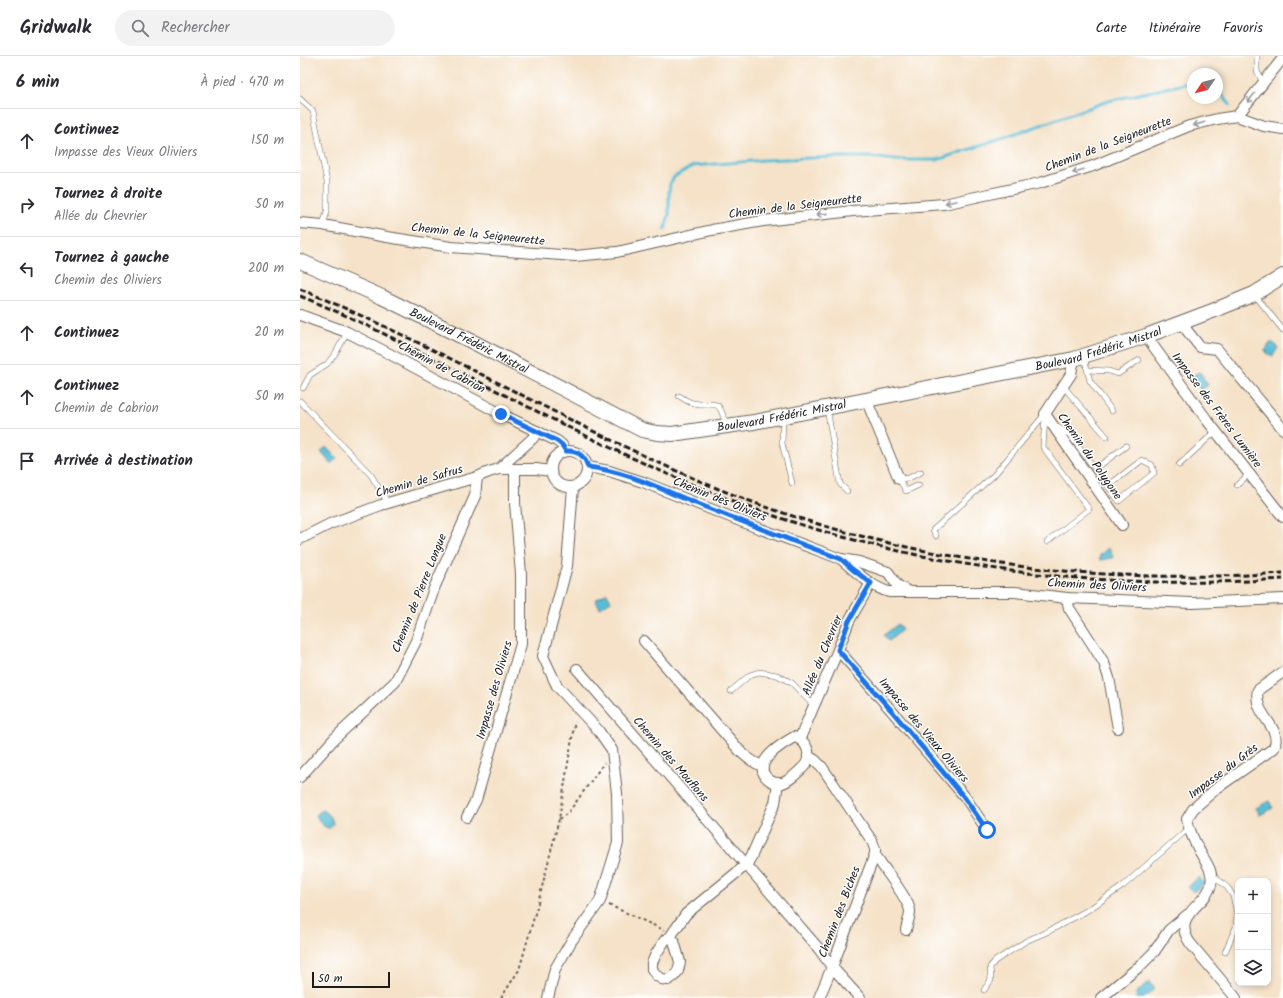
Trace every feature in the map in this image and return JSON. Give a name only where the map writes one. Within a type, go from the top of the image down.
[{"type":"main road","name":"Boulevard Frédéric Mistral","points":[[300,261],[382,297],[475,343],[642,430],[672,434],[784,416],[1079,358],[1146,336],[1254,294],[1283,276]]},
{"type":"street","points":[[1237,116],[1283,58]]},
{"type":"street","name":"Chemin de la Seigneurette","points":[[300,223],[323,225],[387,238],[451,247],[575,256],[617,252],[763,220],[944,204],[1040,183],[1093,166],[1189,126],[1217,118],[1237,116],[1264,126],[1283,129]]},
{"type":"street","name":"Chemin de Cabrion","points":[[300,315],[347,332],[501,414],[557,441],[566,451]]},
{"type":"street","points":[[1181,323],[1200,347],[1217,349],[1283,429]]},
{"type":"street","name":"Impasse des Frères Lumière","points":[[1146,336],[1216,432],[1283,517]]},
{"type":"street","name":"Chemin du Polygone","points":[[1079,358],[1045,414],[1122,525]]},
{"type":"street","points":[[866,399],[899,479]]},
{"type":"street","points":[[499,469],[533,438],[537,431]]},
{"type":"street","points":[[566,451],[580,454],[588,467],[588,472],[584,480],[577,486],[567,488],[558,484],[552,476],[551,471],[553,460],[560,453],[566,451]]},
{"type":"street","name":"Chemin des Oliviers","points":[[588,467],[609,471],[643,482],[841,559],[859,562],[888,572],[897,585],[909,592]]},
{"type":"street","name":"Chemin de Safrus","points":[[300,539],[330,524],[388,503],[477,477],[499,469],[536,469],[551,471]]},
{"type":"street","name":"Impasse des Oliviers","points":[[468,817],[476,800],[521,644],[521,574],[514,503],[515,470]]},
{"type":"street","name":"Chemin de Pierre Longue","points":[[300,777],[334,739],[395,682],[416,641],[435,586],[475,496],[477,477]]},
{"type":"street","points":[[548,998],[555,969],[572,940],[600,901],[618,843],[617,793],[612,750],[598,730],[557,686],[543,656],[567,566],[573,487]]},
{"type":"street","name":"Chemin des Oliviers","points":[[841,559],[881,590],[889,592],[1014,592],[1068,598],[1192,603],[1283,599]]},
{"type":"street","name":"Allée du Chevrier","points":[[800,738],[849,621],[871,583]]},
{"type":"street","points":[[1068,598],[1069,608],[1104,663],[1109,678],[1118,728]]},
{"type":"street","points":[[644,641],[740,751],[748,759],[763,766]]},
{"type":"street","name":"Impasse des Vieux Oliviers","points":[[838,650],[964,797],[987,830]]},
{"type":"street","name":"Chemin des Mouflons","points":[[577,669],[746,865]]},
{"type":"street","name":"Impasse du Grès","points":[[1189,829],[1187,819],[1193,809],[1217,788],[1274,748],[1278,737],[1259,706],[1257,695],[1258,690],[1283,672]]},
{"type":"street","points":[[794,737],[800,738],[806,744],[808,753],[803,767],[782,784],[771,782],[766,778],[763,771],[763,763],[767,756],[794,737]]},
{"type":"street","points":[[808,756],[815,760],[830,778],[872,841],[875,854],[880,864],[908,903],[910,911],[906,930]]},
{"type":"street","points":[[671,935],[686,914],[746,865],[775,803],[778,783]]},
{"type":"street","points":[[1101,998],[1141,965],[1154,952],[1170,930],[1189,913],[1207,892],[1212,875],[1210,868],[1198,849],[1189,829]]},
{"type":"street","name":"Chemin des Biches","points":[[832,967],[875,854]]},
{"type":"street","name":"Chemin des Biches","points":[[746,865],[819,949],[832,967]]},
{"type":"street","points":[[1189,913],[1185,921],[1184,930],[1186,938],[1236,998]]},
{"type":"street","points":[[819,998],[832,967],[860,998]]},
{"type":"lane","points":[[1257,56],[1257,71],[1263,83]]},
{"type":"lane","points":[[300,100],[313,111],[327,182],[327,212],[323,225]]},
{"type":"lane","points":[[1254,294],[1283,330]]},
{"type":"lane","points":[[303,388],[310,375],[327,364],[335,354],[347,332]]},
{"type":"lane","points":[[1079,358],[1088,370],[1090,381],[1112,411]]},
{"type":"lane","points":[[1088,370],[1109,371],[1118,374],[1139,360]]},
{"type":"lane","points":[[1063,386],[1107,437]]},
{"type":"lane","points":[[679,396],[692,403],[715,404],[721,408],[726,426]]},
{"type":"lane","points":[[300,401],[371,475],[388,503]]},
{"type":"lane","points":[[827,407],[840,484],[847,491]]},
{"type":"lane","points":[[936,536],[933,530],[994,475],[1045,414]]},
{"type":"lane","points":[[1045,414],[1043,447],[1089,509],[1047,542]]},
{"type":"lane","points":[[784,416],[782,443],[792,483]]},
{"type":"lane","points":[[1053,425],[1069,434],[1119,501],[1154,473],[1152,466],[1142,460],[1108,486]]},
{"type":"lane","points":[[1179,466],[1216,432]]},
{"type":"lane","points":[[1095,469],[1126,446]]},
{"type":"lane","points":[[919,484],[906,491],[899,479],[909,478],[921,472]]},
{"type":"lane","points":[[1237,485],[1248,474]]},
{"type":"lane","points":[[730,691],[750,675],[759,672],[777,675],[792,682],[814,707]]},
{"type":"lane","points":[[984,990],[991,980],[990,967],[996,961],[1026,941],[1049,931],[1088,910],[1123,886],[1189,829]]},
{"type":"lane","points":[[1212,875],[1226,887],[1233,896],[1237,914]]},
{"type":"lane","points":[[1225,952],[1235,932]]},
{"type":"path","points":[[501,998],[519,970],[559,819],[574,726],[582,713]]},
{"type":"path","points":[[559,819],[568,813],[606,760],[613,758]]},
{"type":"path","points":[[600,901],[671,935]]},
{"type":"water","points":[[1270,343],[1273,343],[1278,348],[1273,356],[1265,351]]},
{"type":"water","points":[[1200,372],[1208,385],[1201,390],[1198,387],[1193,375]]},
{"type":"water","points":[[326,447],[337,458],[331,464],[321,452]]},
{"type":"water","points":[[1108,548],[1110,549],[1113,558],[1100,560],[1100,555]]},
{"type":"water","points":[[607,593],[611,601],[600,608],[595,600]]},
{"type":"water","points":[[898,624],[902,630],[889,641],[884,635]]},
{"type":"water","points":[[1269,801],[1273,808],[1260,815],[1256,808]]},
{"type":"water","points":[[322,810],[328,814],[332,820],[333,825],[330,828],[323,825],[316,815]]},
{"type":"water","points":[[1199,877],[1205,883],[1193,892],[1188,887]]},
{"type":"water","points":[[1149,982],[1155,989],[1144,998],[1135,998],[1137,996],[1135,994]]},
{"type":"waterway","points":[[665,229],[669,214],[670,184],[674,177],[693,166],[763,160],[832,157],[937,160],[1108,101],[1187,83]]},
{"type":"waterway","points":[[1223,95],[1230,105]]},
{"type":"railway","points":[[300,289],[349,310],[446,356],[637,453],[757,504],[829,527],[903,546],[978,560],[1054,570],[1130,575],[1207,576],[1283,573]]},
{"type":"railway","points":[[300,296],[383,333],[558,422],[654,468],[757,510],[830,533],[904,552],[978,566],[1054,576],[1130,581],[1206,582],[1283,579]]},
{"type":"route","points":[[501,414],[557,441],[566,451],[571,450],[580,454],[584,458],[588,467],[602,469],[643,482],[841,559],[871,583],[849,621],[838,650],[964,797],[987,830]]}]
